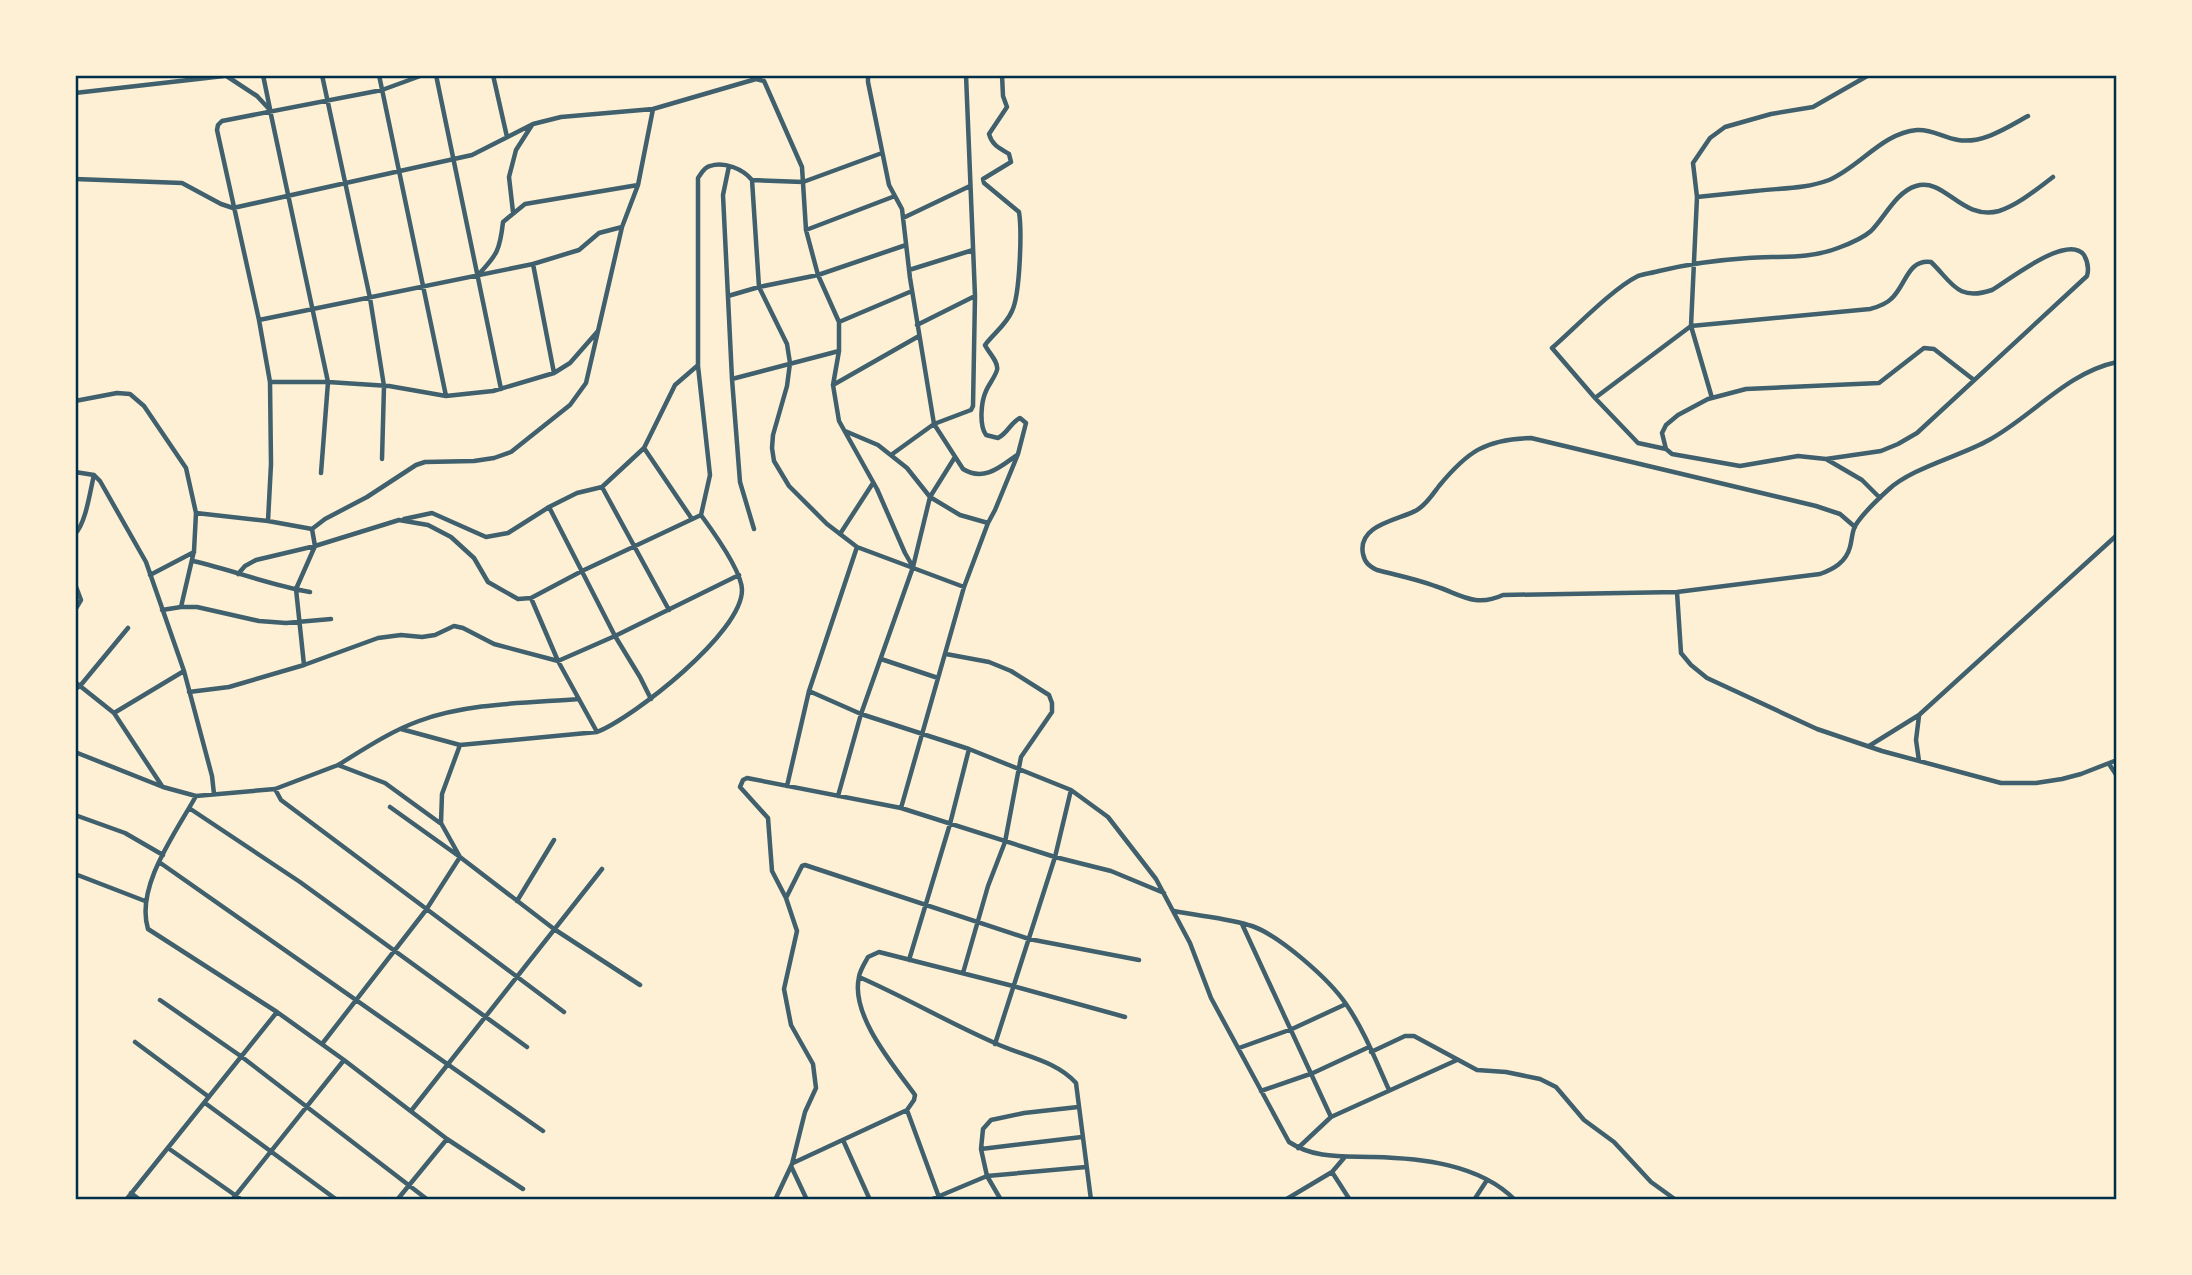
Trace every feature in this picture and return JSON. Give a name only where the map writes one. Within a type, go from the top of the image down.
[{"type":"street","points":[[75,93],[225,75],[257,96],[270,110]]},
{"type":"street","points":[[263,75],[328,382],[321,473]]},
{"type":"street","points":[[322,75],[370,298],[384,386],[382,459]]},
{"type":"street","points":[[379,75],[446,396]]},
{"type":"street","points":[[268,521],[271,464],[270,383],[218,125],[222,121],[270,110],[329,102],[382,90],[423,75]]},
{"type":"street","points":[[436,75],[501,389]]},
{"type":"street","points":[[493,75],[508,137]]},
{"type":"street","points":[[868,75],[889,184],[902,209],[917,325],[934,424],[963,469],[976,475],[986,474],[1018,454]]},
{"type":"street","points":[[891,455],[934,424],[973,407],[975,296],[966,75]]},
{"type":"street","points":[[901,808],[964,587],[1018,454],[1026,423],[1020,418],[1014,421],[998,438],[986,435],[983,430],[985,393],[997,370],[997,365],[985,345],[1003,326],[1013,310],[1017,296],[1019,212],[984,183],[983,179],[1012,162],[1009,154],[991,141],[989,134],[1007,107],[1003,96],[1002,75]]},
{"type":"street","points":[[1712,398],[1691,326],[1697,197],[1693,163],[1710,138],[1725,127],[1771,114],[1813,107],[1869,75]]},
{"type":"street","points":[[75,179],[182,183],[233,208],[472,155],[533,124],[561,117],[653,109],[756,79],[764,81],[802,167],[806,230],[818,275],[839,322],[839,351],[833,385],[839,421],[873,482],[914,567]]},
{"type":"street","points":[[196,513],[313,529],[325,519],[367,497],[416,465],[425,462],[494,458],[511,452],[570,405],[586,383],[622,227],[638,185],[653,109]]},
{"type":"street","points":[[1697,197],[1808,187],[1832,178],[1901,134],[1918,130],[1959,140],[1979,139],[2028,116]]},
{"type":"street","points":[[513,212],[509,177],[516,150],[533,124]]},
{"type":"street","points":[[752,180],[803,182],[882,153]]},
{"type":"street","points":[[701,515],[710,475],[698,366],[698,178],[710,166],[729,166],[746,173],[752,180],[759,286],[787,344],[790,363],[774,435],[774,461],[789,486],[827,524],[858,547],[964,587]]},
{"type":"street","points":[[729,166],[723,195],[732,379],[740,482],[754,529]]},
{"type":"street","points":[[1595,398],[1691,326],[1870,309],[1894,298],[1915,265],[1922,261],[1931,262],[1944,279],[1958,290],[1981,294],[2052,253],[2066,248],[2081,252],[2086,258],[2089,270],[2087,276],[1917,433],[1898,444],[1881,451],[1826,459],[1798,456],[1740,466],[1672,454],[1666,449],[1638,443],[1595,398],[1552,348],[1612,295],[1639,276],[1694,263],[1835,250],[1870,232],[1894,203],[1917,186],[1933,185],[1972,211],[1985,213],[2016,203],[2053,177]]},
{"type":"street","points":[[477,276],[496,257],[503,222],[525,204],[638,185]]},
{"type":"street","points":[[903,218],[970,186]]},
{"type":"street","points":[[806,230],[895,196]]},
{"type":"street","points":[[259,320],[533,264],[579,250],[599,233],[622,227]]},
{"type":"street","points":[[728,296],[759,286],[818,275],[906,245]]},
{"type":"street","points":[[909,270],[973,250]]},
{"type":"street","points":[[533,264],[554,373]]},
{"type":"street","points":[[839,322],[912,290]]},
{"type":"street","points":[[917,325],[975,296]]},
{"type":"street","points":[[270,383],[328,382],[384,386],[446,396],[501,389],[554,373],[570,363],[598,330]]},
{"type":"street","points":[[833,385],[919,336]]},
{"type":"street","points":[[1666,449],[1662,433],[1666,425],[1678,415],[1712,398],[1746,389],[1879,383],[1924,348],[1934,349],[1974,380]]},
{"type":"street","points":[[732,379],[839,351]]},
{"type":"street","points":[[1855,527],[1840,514],[1816,506],[1531,438],[1510,439],[1469,454],[1458,463],[1426,503],[1416,511],[1381,524],[1367,537],[1362,549],[1364,560],[1377,570],[1437,586],[1460,597],[1475,600],[1503,595],[1677,592],[1820,575],[1843,561],[1850,549],[1855,527],[1891,487],[1990,440],[2080,375],[2117,362]]},
{"type":"street","points":[[238,574],[256,560],[432,513],[486,537],[508,533],[550,506],[577,493],[602,487],[644,448],[675,385],[698,366]]},
{"type":"street","points":[[75,401],[130,394],[139,401],[186,468],[196,513],[193,561],[181,607]]},
{"type":"street","points":[[845,431],[878,445],[891,455],[907,468],[930,497],[960,515],[988,523]]},
{"type":"street","points":[[644,448],[692,519]]},
{"type":"street","points":[[838,796],[861,714],[914,567],[930,497],[955,457]]},
{"type":"street","points":[[1826,459],[1862,480],[1880,498]]},
{"type":"street","points":[[75,472],[94,475],[146,562],[184,671],[214,794]]},
{"type":"street","points":[[75,534],[79,531],[94,475]]},
{"type":"street","points":[[840,534],[873,482]]},
{"type":"street","points":[[602,487],[669,610]]},
{"type":"street","points":[[550,506],[615,636],[651,699]]},
{"type":"street","points":[[399,520],[428,525],[451,537],[474,558],[488,582],[518,599],[531,598],[701,515]]},
{"type":"street","points":[[401,729],[460,745],[597,732],[613,726],[651,699],[725,629],[740,599],[742,588],[738,575],[701,515]]},
{"type":"street","points":[[304,664],[296,589],[315,546],[313,529]]},
{"type":"street","points":[[1868,747],[1919,715],[2117,535]]},
{"type":"street","points":[[787,786],[809,691],[858,547]]},
{"type":"street","points":[[150,575],[194,551]]},
{"type":"street","points":[[193,561],[275,585],[310,592]]},
{"type":"street","points":[[189,692],[229,687],[378,638],[435,635],[454,626],[494,644],[558,661],[738,575]]},
{"type":"street","points":[[75,584],[81,600],[75,610]]},
{"type":"street","points":[[1677,592],[1681,653],[1691,665],[1707,678],[1817,729],[1868,747],[2001,783],[2036,783],[2062,779],[2117,760]]},
{"type":"street","points":[[531,598],[558,661],[597,732]]},
{"type":"street","points":[[162,610],[197,607],[260,621],[331,620]]},
{"type":"street","points":[[78,687],[128,628]]},
{"type":"street","points":[[946,654],[989,663],[1011,671],[1049,695],[1052,703],[1052,712],[1021,757],[1005,842],[988,887],[963,973]]},
{"type":"street","points":[[881,659],[939,678]]},
{"type":"street","points":[[114,713],[184,671]]},
{"type":"street","points":[[75,681],[78,687],[114,713],[163,787]]},
{"type":"street","points":[[809,691],[861,714],[968,749],[1071,790],[1108,817],[1164,893],[1190,943],[1211,998],[1289,1142],[1314,1153],[1431,1162],[1471,1172],[1506,1191],[1515,1200]]},
{"type":"street","points":[[75,752],[163,787],[196,796],[275,789],[338,765],[401,729],[448,712],[579,699]]},
{"type":"street","points":[[1919,715],[1916,740],[1919,761]]},
{"type":"street","points":[[441,823],[442,794],[460,745]]},
{"type":"street","points":[[909,960],[950,824],[968,749]]},
{"type":"street","points":[[2109,764],[2117,776]]},
{"type":"street","points":[[338,765],[385,783],[441,823],[460,857]]},
{"type":"street","points":[[775,1200],[791,1165],[805,1112],[816,1088],[813,1065],[791,1026],[784,989],[797,931],[786,898],[772,871],[768,818],[740,787],[740,783],[747,778],[901,808],[1055,857],[1111,871],[1164,893]]},
{"type":"street","points":[[275,789],[281,800],[564,1012]]},
{"type":"street","points":[[995,1044],[1055,857],[1071,790]]},
{"type":"street","points":[[196,796],[159,862],[145,901],[146,925],[153,933],[277,1012],[447,1139],[523,1189]]},
{"type":"street","points":[[390,807],[554,929],[640,985]]},
{"type":"street","points":[[189,808],[300,883],[527,1048]]},
{"type":"street","points":[[75,816],[125,834],[163,855]]},
{"type":"street","points":[[517,901],[554,840]]},
{"type":"street","points":[[322,1044],[425,909],[460,857]]},
{"type":"street","points":[[159,862],[543,1131]]},
{"type":"street","points":[[786,898],[802,866],[805,865],[1029,939],[1139,960]]},
{"type":"street","points":[[411,1111],[602,869]]},
{"type":"street","points":[[75,874],[145,901]]},
{"type":"street","points":[[1173,911],[1254,926],[1277,939],[1328,983],[1346,1004],[1389,1090]]},
{"type":"street","points":[[1242,923],[1331,1117]]},
{"type":"street","points":[[791,1165],[907,1111],[914,1100],[915,1095],[863,1015],[858,995],[859,977],[868,957],[879,953],[909,960],[1125,1017]]},
{"type":"street","points":[[859,977],[995,1044],[1055,1066],[1068,1074],[1076,1083],[1091,1200]]},
{"type":"street","points":[[160,1000],[242,1058],[428,1200]]},
{"type":"street","points":[[1239,1048],[1292,1029],[1346,1004]]},
{"type":"street","points":[[126,1200],[277,1012]]},
{"type":"street","points":[[1261,1091],[1405,1036],[1413,1036],[1476,1070],[1506,1072],[1540,1079],[1556,1087],[1584,1120],[1614,1142],[1651,1182],[1676,1200]]},
{"type":"street","points":[[135,1042],[209,1097]]},
{"type":"street","points":[[1298,1148],[1331,1117],[1458,1059]]},
{"type":"street","points":[[234,1197],[344,1060]]},
{"type":"street","points":[[204,1103],[337,1200]]},
{"type":"street","points":[[1001,1200],[987,1176],[981,1149],[983,1129],[990,1120],[1078,1107]]},
{"type":"street","points":[[907,1111],[939,1198]]},
{"type":"street","points":[[981,1149],[1082,1136]]},
{"type":"street","points":[[397,1200],[447,1139]]},
{"type":"street","points":[[843,1140],[870,1200]]},
{"type":"street","points":[[168,1148],[234,1197],[242,1200]]},
{"type":"street","points":[[1289,1199],[1332,1172],[1345,1157]]},
{"type":"street","points":[[791,1165],[807,1200]]},
{"type":"street","points":[[930,1200],[987,1176],[1086,1167]]},
{"type":"street","points":[[1332,1172],[1350,1200]]},
{"type":"street","points":[[1474,1200],[1487,1180]]},
{"type":"street","points":[[131,1194],[140,1200]]}]
